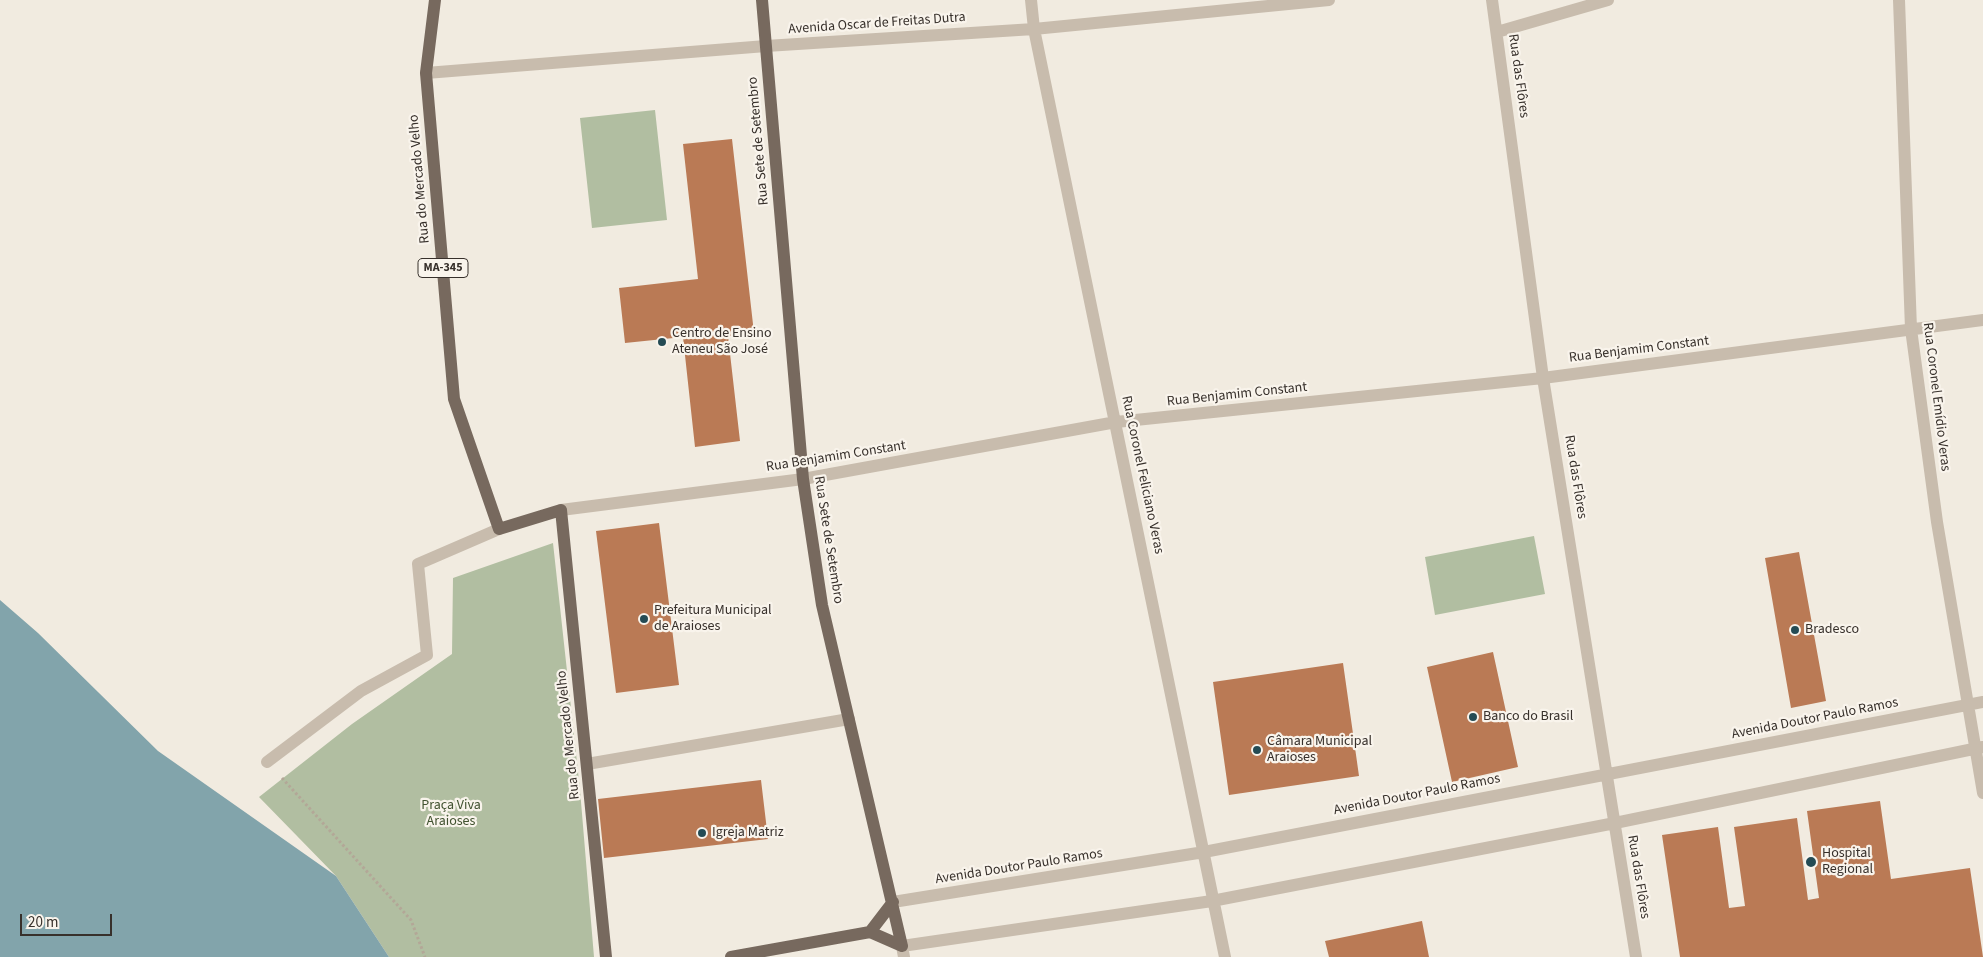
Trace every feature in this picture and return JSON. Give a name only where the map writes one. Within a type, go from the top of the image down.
[{"type":"main road","name":"Rua do Mercado Velho","points":[[435,0],[426,73],[454,399],[499,529]]},
{"type":"main road","name":"Rua Sete de Setembro","points":[[762,0],[803,479],[822,605],[893,902],[903,952]]},
{"type":"main road","name":"Rua do Mercado Velho","points":[[561,510],[606,957]]},
{"type":"main road","name":"Rua Benjamim Constant","points":[[499,529],[561,510]]},
{"type":"main road","points":[[870,932],[893,902]]},
{"type":"main road","points":[[730,957],[870,932],[903,952]]},
{"type":"street","name":"Rua Coronel Feliciano Veras","points":[[1031,0],[1034,29],[1116,422],[1224,957]]},
{"type":"street","name":"Avenida Oscar de Freitas Dutra","points":[[426,73],[766,46],[1034,29],[1329,0]]},
{"type":"street","name":"Rua das Flôres","points":[[1492,0],[1543,378],[1608,773],[1636,957]]},
{"type":"street","points":[[1497,32],[1608,0]]},
{"type":"street","name":"Rua Coronel Emídio Veras","points":[[1899,0],[1911,329],[1937,522],[1967,705],[1979,748],[1983,793]]},
{"type":"street","name":"Rua Benjamim Constant","points":[[561,510],[803,479],[1116,422],[1543,378],[1983,320]]},
{"type":"street","points":[[266,762],[361,691],[427,655],[418,564],[499,529]]},
{"type":"street","name":"Avenida Doutor Paulo Ramos","points":[[893,902],[1204,852],[1983,702]]},
{"type":"street","points":[[587,764],[849,718]]},
{"type":"street","points":[[903,952],[1212,901],[1979,748]]},
{"type":"path","points":[[266,762],[411,920],[426,957]]},
{"type":"green space","points":[[655,110],[667,220],[592,228],[580,118]]},
{"type":"green space","points":[[1534,536],[1545,594],[1435,615],[1425,557]]},
{"type":"green space","name":"Praça Viva Araioses","points":[[553,543],[580,790],[594,957],[389,957],[336,876],[259,797],[352,724],[452,654],[453,578]]},
{"type":"water","points":[[0,600],[38,633],[158,751],[336,876],[389,957],[0,957]]},
{"type":"building","points":[[732,139],[754,333],[728,336],[740,441],[695,447],[683,337],[625,343],[619,288],[698,279],[683,144]]},
{"type":"building","points":[[659,523],[679,685],[616,693],[596,531]]},
{"type":"building","name":"Bradesco","points":[[1799,552],[1826,701],[1791,708],[1765,558]]},
{"type":"building","name":"Banco do Brasil","points":[[1493,652],[1518,767],[1452,782],[1427,667]]},
{"type":"building","points":[[1343,663],[1359,776],[1229,795],[1213,682]]},
{"type":"building","points":[[761,780],[768,839],[604,858],[598,799]]},
{"type":"building","name":"Hospital Regional","points":[[1880,801],[1891,879],[1970,868],[1983,957],[1680,957],[1662,835],[1718,827],[1729,908],[1745,906],[1734,827],[1797,818],[1808,900],[1819,898],[1807,811]]},
{"type":"building","points":[[1422,921],[1429,957],[1329,957],[1325,941]]},
{"type":"place","name":"Centro de Ensino Ateneu São José","points":[[662,342]]},
{"type":"place","name":"Prefeitura Municipal de Araioses","points":[[644,619]]},
{"type":"place","name":"Bradesco","points":[[1795,630]]},
{"type":"place","name":"Banco do Brasil","points":[[1473,717]]},
{"type":"place","name":"Câmara Municipal Araioses","points":[[1257,750]]},
{"type":"place","name":"Igreja Matriz","points":[[702,833]]},
{"type":"place","name":"Hospital Regional","points":[[1811,862]]}]
